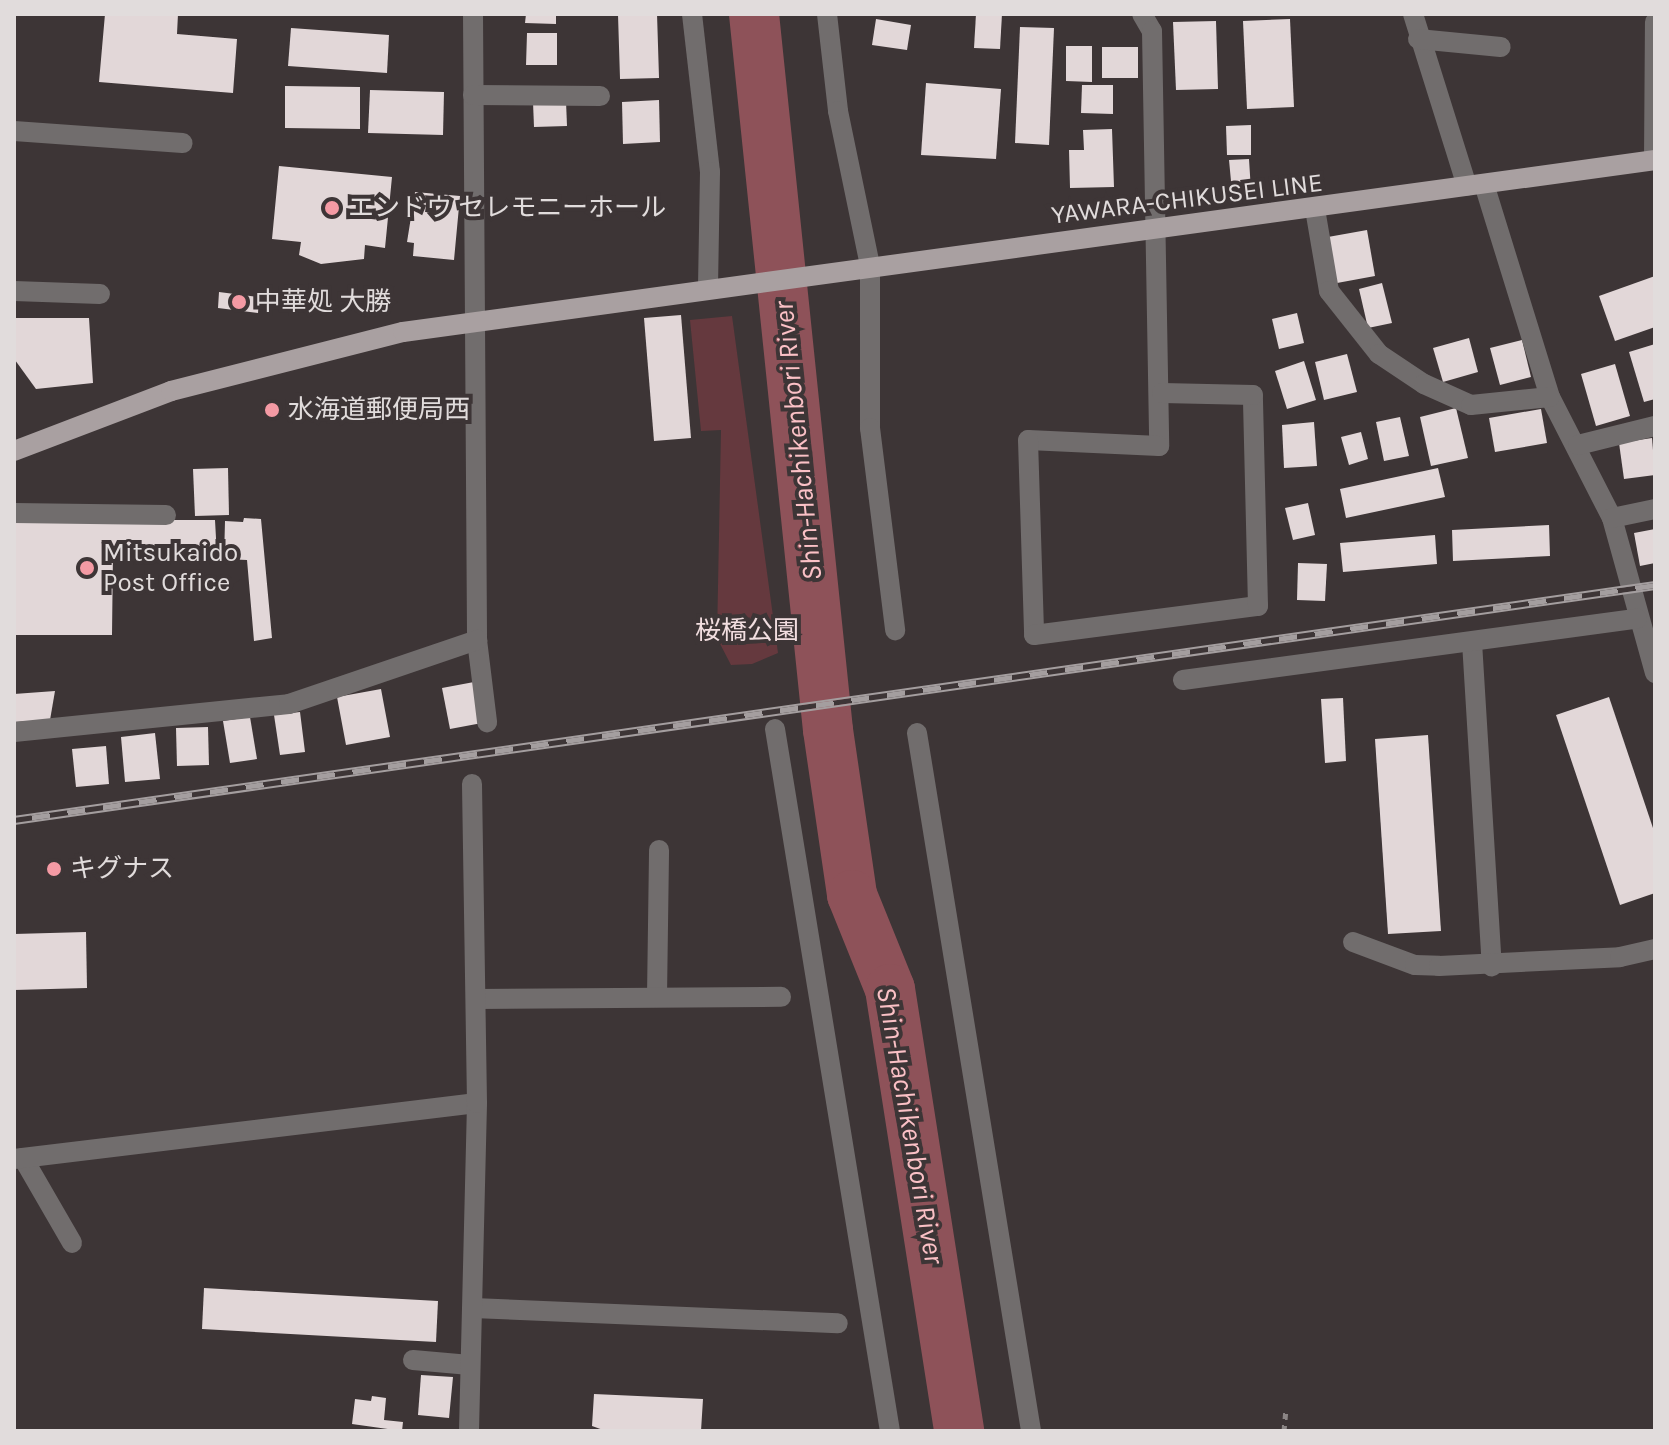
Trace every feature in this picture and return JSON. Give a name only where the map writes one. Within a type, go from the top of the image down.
[{"type":"main road","name":"YAWARA-CHIKUSEI LINE","points":[[14,451],[114,410],[249,367],[475,321],[1315,209],[1654,160]]},
{"type":"street","points":[[473,14],[477,640],[487,722]]},
{"type":"street","points":[[692,14],[710,172],[716,288]]},
{"type":"street","points":[[827,14],[838,111],[863,267],[870,428],[895,630]]},
{"type":"street","points":[[1142,14],[1152,31],[1162,393],[1159,446],[1028,440],[1034,635],[1258,606],[1253,395],[1162,393]]},
{"type":"street","points":[[1413,14],[1418,39],[1476,185],[1550,397],[1578,445],[1612,518],[1637,619],[1655,673]]},
{"type":"street","points":[[1654,160],[1655,22]]},
{"type":"street","points":[[1418,39],[1501,47]]},
{"type":"street","points":[[473,95],[600,96]]},
{"type":"street","points":[[14,131],[183,143]]},
{"type":"street","points":[[1315,209],[1329,291],[1379,354],[1424,384],[1471,405],[1550,397]]},
{"type":"street","points":[[14,291],[100,294]]},
{"type":"street","points":[[1578,445],[1655,426]]},
{"type":"street","points":[[1612,518],[1655,509]]},
{"type":"street","points":[[14,513],[166,515]]},
{"type":"street","points":[[1183,680],[1637,619]]},
{"type":"street","points":[[14,732],[289,704],[477,640]]},
{"type":"street","points":[[1472,642],[1492,966]]},
{"type":"street","points":[[775,729],[890,1431]]},
{"type":"street","points":[[917,733],[1031,1431]]},
{"type":"street","points":[[469,1431],[477,1103],[472,784]]},
{"type":"street","points":[[657,997],[659,850]]},
{"type":"street","points":[[1353,942],[1415,965],[1492,966],[1620,957],[1655,949]]},
{"type":"street","points":[[476,999],[781,997]]},
{"type":"street","points":[[72,1243],[19,1158],[477,1103]]},
{"type":"street","points":[[473,1308],[838,1323]]},
{"type":"street","points":[[413,1360],[470,1365]]},
{"type":"path","points":[[1284,1431],[1286,1410]]},
{"type":"green space","name":"桜橋公園","points":[[732,316],[778,653],[752,664],[731,665],[717,638],[721,430],[701,431],[690,320]]},
{"type":"building","points":[[105,14],[178,14],[177,34],[237,39],[233,93],[99,82]]},
{"type":"building","points":[[526,14],[556,14],[556,24],[525,23]]},
{"type":"building","points":[[618,14],[657,14],[659,78],[620,79]]},
{"type":"building","points":[[976,14],[1002,14],[1000,49],[974,48]]},
{"type":"building","points":[[876,19],[911,25],[907,50],[872,45]]},
{"type":"building","points":[[1290,19],[1294,107],[1247,109],[1243,21]]},
{"type":"building","points":[[1216,21],[1218,89],[1176,90],[1173,22]]},
{"type":"building","points":[[1020,27],[1054,28],[1049,145],[1015,143]]},
{"type":"building","points":[[291,28],[389,35],[387,73],[288,66]]},
{"type":"building","points":[[527,33],[557,33],[557,65],[526,65]]},
{"type":"building","points":[[1066,46],[1092,46],[1092,82],[1066,81]]},
{"type":"building","points":[[1102,47],[1138,47],[1138,78],[1102,78]]},
{"type":"building","points":[[926,83],[1001,89],[996,159],[921,155]]},
{"type":"building","points":[[1082,85],[1113,85],[1113,114],[1081,113]]},
{"type":"building","points":[[285,86],[360,87],[360,129],[285,128]]},
{"type":"building","points":[[370,90],[444,92],[443,135],[368,133]]},
{"type":"building","points":[[659,100],[660,142],[623,144],[622,102]]},
{"type":"building","points":[[566,101],[567,126],[534,127],[533,102]]},
{"type":"building","points":[[1251,125],[1251,155],[1227,155],[1226,126]]},
{"type":"building","points":[[1112,129],[1114,187],[1070,188],[1069,150],[1084,150],[1083,130]]},
{"type":"building","points":[[1249,159],[1251,191],[1232,192],[1229,160]]},
{"type":"building","name":"エンドウ セレモニーホール","points":[[279,166],[392,177],[385,248],[365,245],[364,259],[321,264],[299,255],[301,242],[272,239]]},
{"type":"building","points":[[415,192],[460,196],[454,260],[413,256],[414,243],[407,242]]},
{"type":"building","points":[[1367,230],[1375,276],[1337,283],[1328,237]]},
{"type":"building","points":[[1655,276],[1655,327],[1615,341],[1599,296]]},
{"type":"building","points":[[1382,283],[1392,323],[1368,328],[1359,289]]},
{"type":"building","name":"中華処 大勝","points":[[219,292],[259,297],[258,313],[218,308]]},
{"type":"building","points":[[1297,313],[1304,343],[1279,349],[1272,319]]},
{"type":"building","points":[[681,315],[691,438],[654,441],[644,318]]},
{"type":"building","points":[[14,318],[89,318],[93,383],[36,389],[15,360]]},
{"type":"building","points":[[1469,338],[1478,372],[1443,382],[1433,348]]},
{"type":"building","points":[[1522,340],[1531,377],[1500,385],[1490,348]]},
{"type":"building","points":[[1655,344],[1655,399],[1644,402],[1629,352]]},
{"type":"building","points":[[1347,354],[1357,392],[1324,400],[1315,362]]},
{"type":"building","points":[[1304,361],[1316,400],[1287,409],[1275,371]]},
{"type":"building","points":[[1615,364],[1630,416],[1596,426],[1581,374]]},
{"type":"building","points":[[1456,408],[1468,458],[1431,466],[1420,417]]},
{"type":"building","points":[[1541,409],[1547,443],[1495,452],[1489,418]]},
{"type":"building","points":[[1400,417],[1409,456],[1384,461],[1376,422]]},
{"type":"building","points":[[1314,422],[1317,466],[1284,468],[1282,425]]},
{"type":"building","points":[[1361,432],[1368,459],[1349,465],[1341,437]]},
{"type":"building","points":[[1652,438],[1655,475],[1624,479],[1619,443]]},
{"type":"building","points":[[228,468],[229,515],[195,516],[193,469]]},
{"type":"building","points":[[1438,468],[1445,497],[1346,518],[1340,489]]},
{"type":"building","points":[[1308,503],[1315,535],[1293,540],[1285,508]]},
{"type":"building","points":[[244,518],[261,519],[272,638],[254,641],[247,560],[224,559],[225,521],[243,522]]},
{"type":"building","points":[[14,520],[215,520],[217,556],[113,552],[112,635],[14,635]]},
{"type":"building","points":[[1549,525],[1550,556],[1453,561],[1452,530]]},
{"type":"building","points":[[1655,529],[1655,563],[1640,566],[1634,533]]},
{"type":"building","points":[[1435,535],[1437,564],[1343,572],[1340,543]]},
{"type":"building","points":[[1298,563],[1327,564],[1325,601],[1297,600]]},
{"type":"building","points":[[474,682],[482,723],[450,729],[442,688]]},
{"type":"building","points":[[381,689],[390,737],[346,745],[337,697]]},
{"type":"building","points":[[55,691],[50,720],[14,722],[14,694]]},
{"type":"building","points":[[1609,697],[1655,834],[1655,893],[1620,905],[1556,715]]},
{"type":"building","points":[[1343,698],[1346,761],[1325,763],[1321,699]]},
{"type":"building","points":[[300,712],[305,752],[280,755],[274,715]]},
{"type":"building","points":[[250,717],[257,759],[230,763],[223,721]]},
{"type":"building","points":[[208,727],[209,765],[177,766],[176,728]]},
{"type":"building","points":[[155,733],[160,779],[125,782],[121,737]]},
{"type":"building","points":[[1428,735],[1441,931],[1388,934],[1375,739]]},
{"type":"building","points":[[106,746],[109,784],[76,787],[72,749]]},
{"type":"building","points":[[86,932],[87,988],[14,990],[14,934]]},
{"type":"building","points":[[204,1288],[438,1301],[436,1342],[202,1329]]},
{"type":"building","points":[[421,1375],[453,1377],[449,1418],[418,1415]]},
{"type":"building","points":[[594,1394],[703,1399],[701,1431],[606,1431],[592,1426]]},
{"type":"building","points":[[372,1396],[386,1398],[384,1420],[403,1422],[402,1431],[352,1424],[355,1399],[371,1401]]},
{"type":"waterway","name":"Shin-Hachikenbori River","points":[[754,14],[828,730],[852,895],[890,989],[959,1431]]},
{"type":"railway","points":[[14,820],[1655,585]]},
{"type":"place","name":"エンドウ セレモニーホール","points":[[332,208]]},
{"type":"place","name":"中華処 大勝","points":[[239,302]]},
{"type":"place","name":"水海道郵便局西","points":[[272,410]]},
{"type":"place","name":"Mitsukaido Post Office","points":[[87,568]]},
{"type":"place","name":"キグナス","points":[[54,869]]}]
